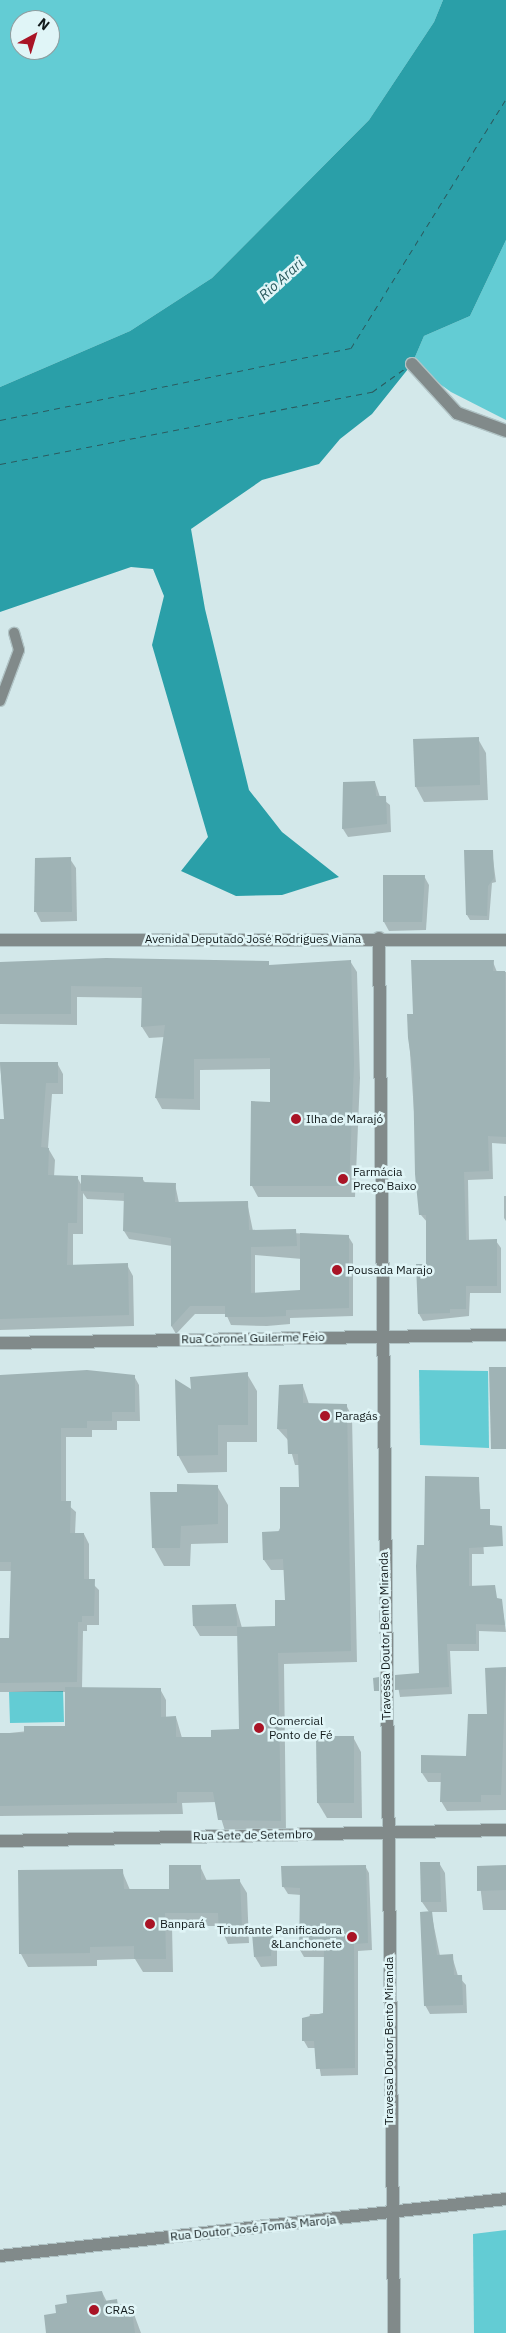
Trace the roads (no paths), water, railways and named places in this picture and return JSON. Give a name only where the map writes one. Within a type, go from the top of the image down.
[{"type":"street","points":[[412,364],[457,413],[506,431]]},
{"type":"street","name":"Avenida Deputado José Rodrigues Viana","points":[[0,940],[379,938],[506,940]]},
{"type":"street","name":"Travessa Doutor Bento Miranda","points":[[379,938],[384,1336],[390,2212],[394,2333]]},
{"type":"street","name":"Rua Coronel Guilerme Feio","points":[[0,1343],[506,1335]]},
{"type":"street","name":"Rua Sete de Setembro","points":[[0,1841],[506,1830]]},
{"type":"street","name":"Rua Doutor José Tomás Maroja","points":[[0,2256],[506,2200]]},
{"type":"lane","points":[[0,701],[19,650],[14,633]]},
{"type":"water","name":"Rio Arari","points":[[443,0],[506,0],[506,240],[470,316],[424,336],[412,364],[372,414],[340,439],[319,464],[262,480],[191,529],[205,609],[249,790],[282,832],[339,877],[282,895],[236,896],[181,871],[208,837],[152,645],[164,596],[153,569],[131,567],[0,612],[0,387],[130,331],[212,278],[369,120],[434,22]]},
{"type":"place","name":"Ilha de Marajó","points":[[296,1119]]},
{"type":"place","name":"Farmácia Preço Baixo","points":[[343,1179]]},
{"type":"place","name":"Pousada Marajo","points":[[337,1270]]},
{"type":"place","name":"Paragás","points":[[325,1416]]},
{"type":"place","name":"Comercial Ponto de Fé","points":[[259,1728]]},
{"type":"place","name":"Banpará","points":[[150,1924]]},
{"type":"place","name":"Triunfante Panificadora &Lanchonete","points":[[352,1937]]},
{"type":"place","name":"CRAS","points":[[94,2310]]}]
